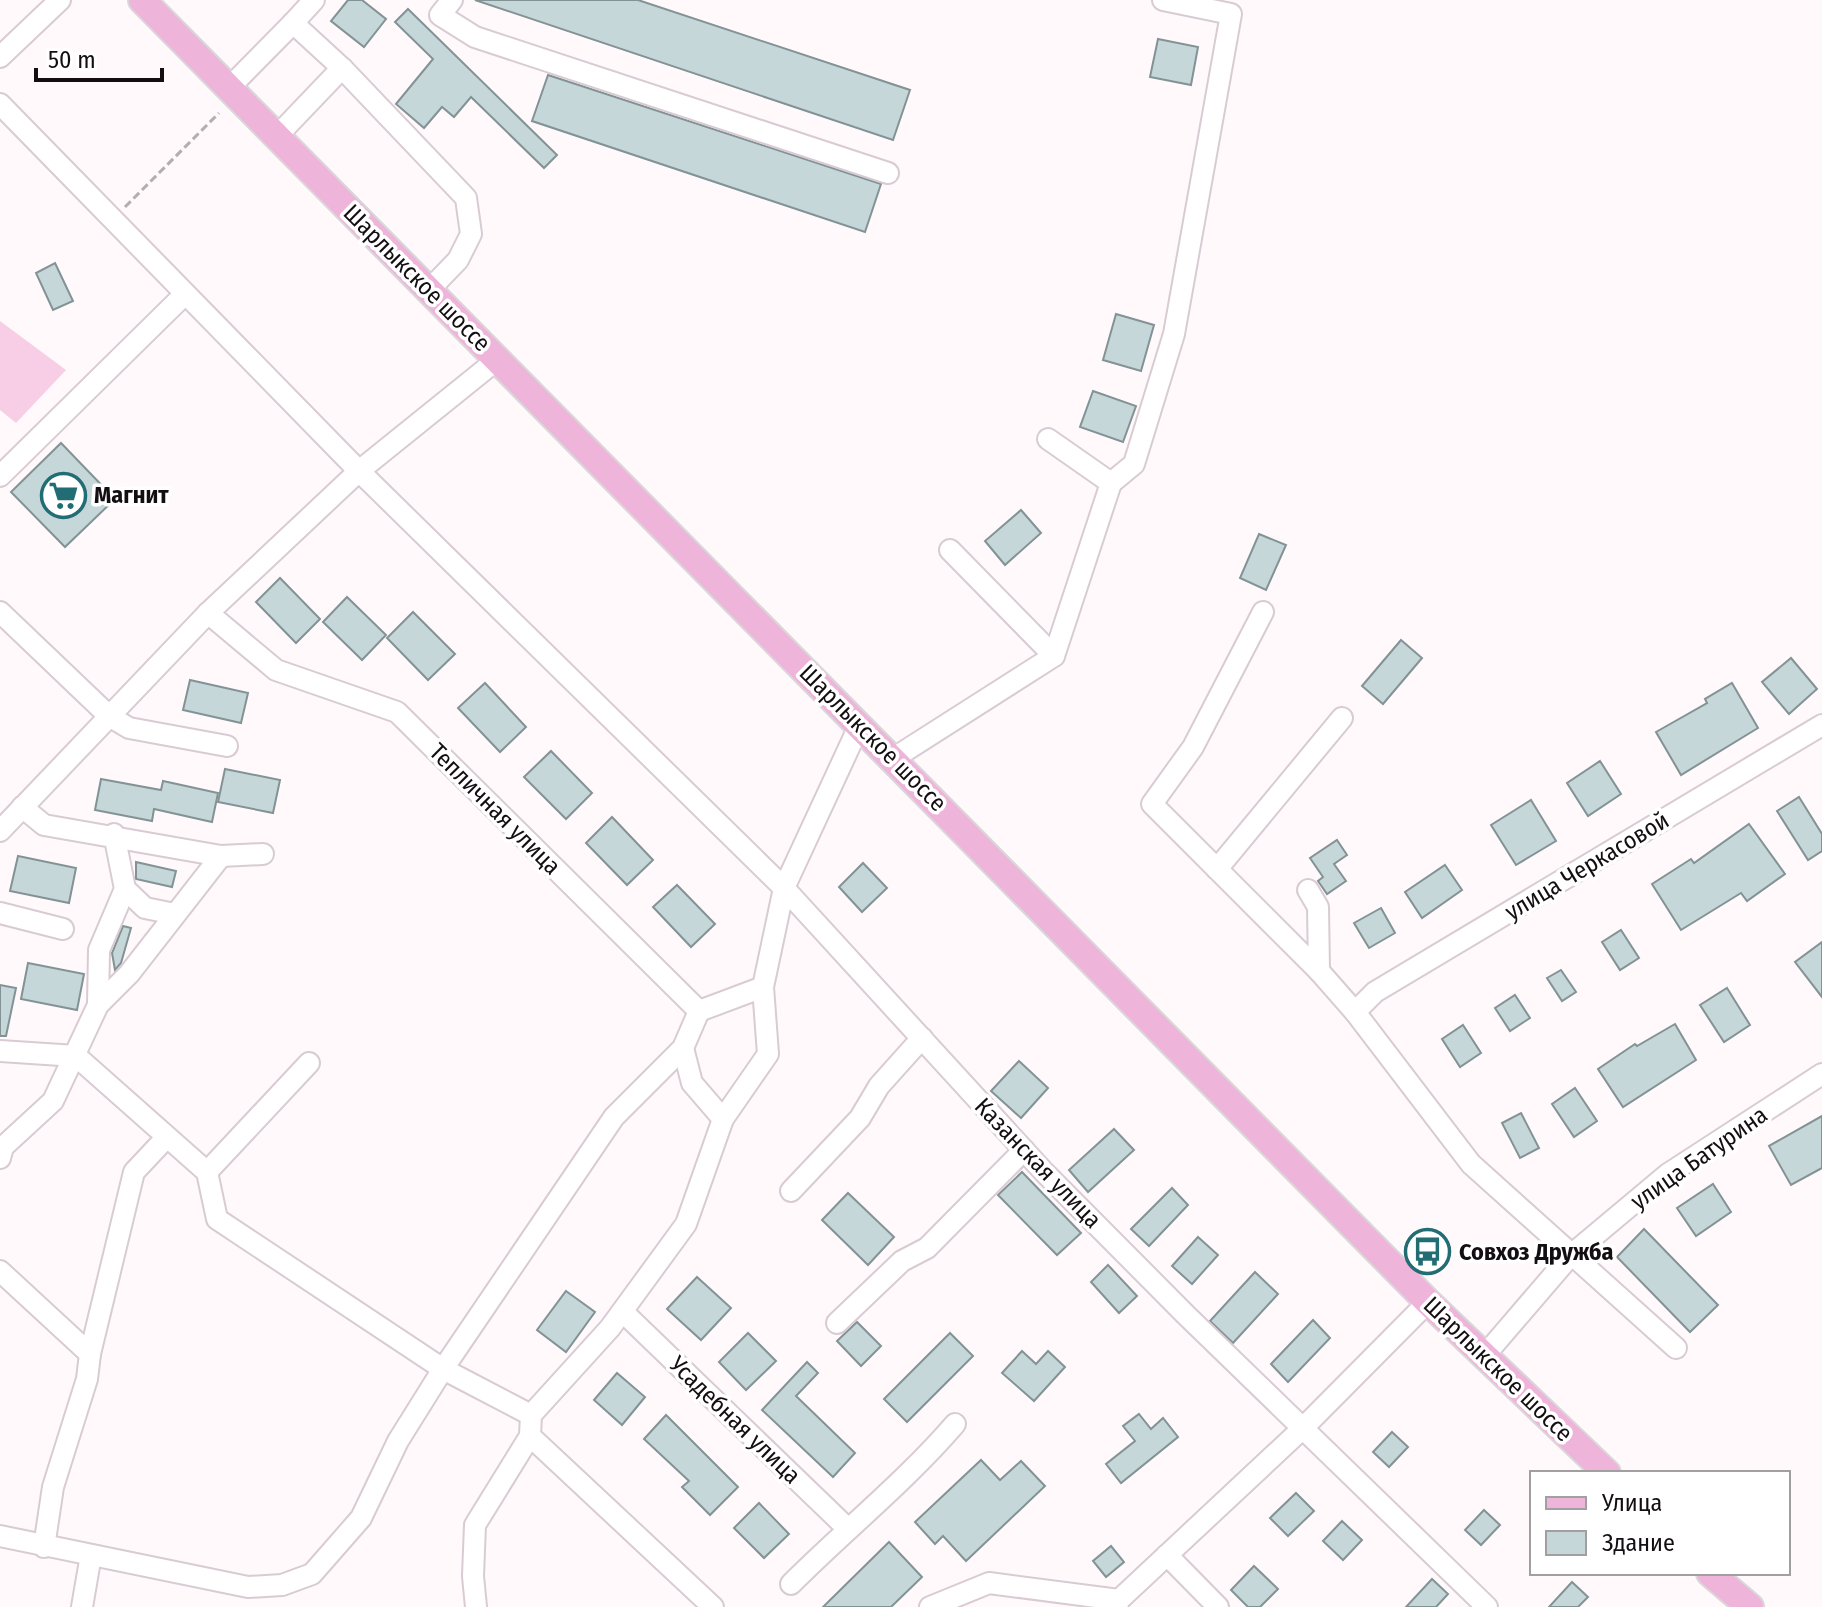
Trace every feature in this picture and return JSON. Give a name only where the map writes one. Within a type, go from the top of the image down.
[{"type":"main road","name":"Шарлыкское шоссе","points":[[142,0],[1428,1302],[1605,1471]]},
{"type":"main road","points":[[1712,1575],[1750,1607]]},
{"type":"street","points":[[0,57],[60,0]]},
{"type":"street","points":[[229,88],[314,0]]},
{"type":"street","points":[[452,0],[440,15],[475,37],[888,173]]},
{"type":"street","points":[[894,758],[1054,656],[1111,483],[1134,464],[1174,334],[1231,14],[1163,0]]},
{"type":"street","points":[[293,23],[342,68],[466,198],[471,234],[458,260],[429,290]]},
{"type":"street","points":[[277,136],[342,68]]},
{"type":"street","name":"Казанская улица","points":[[0,104],[359,471],[784,888],[1024,1150],[1482,1605]]},
{"type":"street","points":[[0,476],[184,295]]},
{"type":"street","points":[[0,831],[208,613],[359,471],[498,359]]},
{"type":"street","points":[[1048,439],[1111,483]]},
{"type":"street","points":[[950,550],[1054,656]]},
{"type":"street","points":[[0,612],[109,716],[129,728],[227,746]]},
{"type":"street","points":[[1263,612],[1193,747],[1152,804],[1319,971],[1355,1012],[1471,1164],[1676,1348]]},
{"type":"street","name":"Тепличная улица","points":[[208,613],[276,670],[397,712],[699,1011]]},
{"type":"street","points":[[1217,869],[1342,718]]},
{"type":"street","points":[[476,1607],[473,1576],[475,1525],[531,1425],[623,1312],[686,1224],[723,1119],[768,1054],[763,987],[784,888],[860,724]]},
{"type":"street","name":"улица Черкасовой","points":[[1355,1012],[1375,992],[1822,725]]},
{"type":"street","points":[[22,807],[44,825],[114,834],[221,856],[263,854]]},
{"type":"street","points":[[98,1005],[99,950],[125,889],[114,834]]},
{"type":"street","points":[[0,1158],[3,1147],[53,1101],[98,1005],[129,974],[221,856]]},
{"type":"street","points":[[125,889],[145,908],[175,914]]},
{"type":"street","points":[[1308,890],[1318,907],[1319,971]]},
{"type":"street","points":[[0,913],[63,929]]},
{"type":"street","points":[[0,1536],[248,1587],[282,1585],[312,1574],[361,1518],[398,1441],[443,1369],[614,1117],[683,1048],[699,1011],[763,987]]},
{"type":"street","points":[[791,1191],[860,1118],[879,1086],[922,1038]]},
{"type":"street","points":[[683,1048],[692,1083],[723,1119]]},
{"type":"street","points":[[0,1051],[76,1056],[165,1139],[207,1172],[217,1219],[531,1425],[713,1607]]},
{"type":"street","points":[[207,1172],[309,1063]]},
{"type":"street","name":"улица Батурина","points":[[1485,1355],[1570,1256],[1668,1174],[1822,1074]]},
{"type":"street","points":[[44,1547],[53,1487],[87,1379],[90,1354],[134,1172],[165,1139]]},
{"type":"street","points":[[837,1323],[902,1261],[927,1248],[1024,1150]]},
{"type":"street","points":[[0,1271],[90,1354]]},
{"type":"street","points":[[930,1607],[989,1583],[1118,1604],[1303,1428],[1428,1302]]},
{"type":"street","name":"Усадебная улица","points":[[623,1312],[847,1528]]},
{"type":"street","points":[[791,1584],[847,1528],[925,1459],[955,1424]]},
{"type":"street","points":[[82,1607],[91,1555]]},
{"type":"street","points":[[1167,1555],[1218,1607]]},
{"type":"path","points":[[112,220],[219,113]]},
{"type":"shaded area","points":[[0,321],[66,370],[16,423],[0,410]]},
{"type":"building","points":[[348,0],[362,0],[386,19],[364,47],[331,21]]},
{"type":"building","points":[[475,0],[638,0],[910,90],[893,140]]},
{"type":"building","points":[[408,9],[557,155],[544,168],[471,97],[454,117],[442,107],[424,128],[396,104],[433,59],[395,22]]},
{"type":"building","points":[[1158,39],[1198,47],[1191,85],[1150,77]]},
{"type":"building","points":[[548,75],[881,184],[865,232],[532,121]]},
{"type":"building","points":[[55,263],[73,301],[53,310],[36,273]]},
{"type":"building","points":[[1116,314],[1154,325],[1141,371],[1103,360]]},
{"type":"building","points":[[1093,391],[1136,406],[1123,442],[1080,427]]},
{"type":"building","name":"Магнит","points":[[61,443],[115,499],[65,547],[11,492]]},
{"type":"building","points":[[1021,510],[1041,533],[1005,565],[985,541]]},
{"type":"building","points":[[1259,534],[1286,545],[1266,590],[1240,578]]},
{"type":"building","points":[[280,578],[320,619],[296,643],[256,602]]},
{"type":"building","points":[[347,597],[386,635],[362,660],[323,622]]},
{"type":"building","points":[[413,612],[455,654],[428,680],[387,638]]},
{"type":"building","points":[[1401,640],[1422,658],[1383,704],[1362,686]]},
{"type":"building","points":[[1791,658],[1817,689],[1789,714],[1762,682]]},
{"type":"building","points":[[190,680],[248,693],[241,723],[183,710]]},
{"type":"building","points":[[485,683],[526,727],[500,752],[458,708]]},
{"type":"building","points":[[1732,683],[1758,728],[1681,775],[1656,732],[1707,703],[1705,699]]},
{"type":"building","points":[[551,751],[592,793],[566,819],[524,777]]},
{"type":"building","points":[[1600,761],[1621,794],[1588,816],[1567,783]]},
{"type":"building","points":[[225,769],[280,780],[273,813],[218,802]]},
{"type":"building","points":[[101,779],[161,790],[163,781],[218,793],[212,822],[154,809],[152,821],[95,810]]},
{"type":"building","points":[[1799,797],[1822,834],[1822,851],[1808,860],[1777,811]]},
{"type":"building","points":[[1531,800],[1556,841],[1516,865],[1491,825]]},
{"type":"building","points":[[612,817],[653,860],[627,885],[586,843]]},
{"type":"building","points":[[1749,824],[1785,874],[1747,901],[1741,893],[1681,930],[1652,884],[1691,859],[1694,863]]},
{"type":"building","points":[[1337,840],[1347,855],[1334,864],[1346,881],[1327,894],[1318,881],[1323,877],[1310,858]]},
{"type":"building","points":[[18,856],[76,868],[69,903],[10,891]]},
{"type":"building","points":[[136,862],[176,871],[172,887],[136,879]]},
{"type":"building","points":[[863,863],[887,888],[862,912],[839,887]]},
{"type":"building","points":[[1445,865],[1462,890],[1422,918],[1405,892]]},
{"type":"building","points":[[677,885],[715,924],[691,947],[653,907]]},
{"type":"building","points":[[1381,908],[1395,933],[1369,948],[1354,923]]},
{"type":"building","points":[[123,926],[131,928],[121,963],[115,970],[112,953]]},
{"type":"building","points":[[1621,930],[1639,958],[1620,970],[1602,942]]},
{"type":"building","points":[[1822,942],[1822,997],[1795,962]]},
{"type":"building","points":[[28,963],[84,974],[77,1010],[21,999]]},
{"type":"building","points":[[1561,970],[1576,992],[1562,1001],[1547,978]]},
{"type":"building","points":[[0,985],[16,988],[6,1036],[0,1036]]},
{"type":"building","points":[[1727,988],[1750,1025],[1724,1042],[1700,1005]]},
{"type":"building","points":[[1515,995],[1530,1018],[1510,1031],[1495,1008]]},
{"type":"building","points":[[1675,1024],[1696,1060],[1623,1107],[1598,1069],[1635,1044],[1637,1046]]},
{"type":"building","points":[[1463,1025],[1481,1053],[1460,1067],[1442,1039]]},
{"type":"building","points":[[1019,1061],[1048,1088],[1021,1118],[991,1091]]},
{"type":"building","points":[[1575,1088],[1597,1121],[1574,1137],[1552,1104]]},
{"type":"building","points":[[1521,1113],[1539,1148],[1520,1158],[1502,1123]]},
{"type":"building","points":[[1822,1116],[1822,1168],[1791,1185],[1769,1146]]},
{"type":"building","points":[[1114,1129],[1134,1150],[1088,1192],[1069,1170]]},
{"type":"building","points":[[1022,1172],[1081,1233],[1057,1255],[998,1195]]},
{"type":"building","points":[[1713,1184],[1731,1212],[1696,1236],[1677,1208]]},
{"type":"building","points":[[1172,1188],[1188,1205],[1149,1246],[1131,1229]]},
{"type":"building","points":[[848,1193],[894,1237],[868,1265],[822,1220]]},
{"type":"building","points":[[1644,1229],[1718,1305],[1690,1332],[1617,1257]]},
{"type":"building","points":[[1198,1237],[1218,1255],[1192,1284],[1172,1266]]},
{"type":"building","points":[[1108,1265],[1137,1296],[1119,1313],[1091,1282]]},
{"type":"building","points":[[1255,1272],[1278,1294],[1233,1343],[1210,1321]]},
{"type":"building","points":[[697,1277],[731,1308],[701,1340],[667,1309]]},
{"type":"building","points":[[566,1291],[595,1312],[566,1352],[537,1330]]},
{"type":"building","points":[[1313,1320],[1330,1338],[1288,1382],[1271,1364]]},
{"type":"building","points":[[857,1322],[881,1346],[861,1366],[837,1341]]},
{"type":"building","points":[[748,1333],[776,1361],[746,1390],[719,1362]]},
{"type":"building","points":[[950,1333],[973,1356],[907,1422],[884,1399]]},
{"type":"building","points":[[1022,1351],[1036,1364],[1048,1351],[1065,1367],[1034,1401],[1002,1373]]},
{"type":"building","points":[[807,1362],[818,1373],[796,1396],[855,1453],[833,1477],[762,1410]]},
{"type":"building","points":[[617,1373],[645,1397],[622,1425],[594,1400]]},
{"type":"building","points":[[1139,1414],[1151,1429],[1163,1418],[1178,1437],[1121,1483],[1106,1464],[1135,1441],[1123,1426]]},
{"type":"building","points":[[666,1415],[738,1487],[710,1515],[682,1487],[689,1481],[644,1439]]},
{"type":"building","points":[[1392,1432],[1408,1447],[1389,1467],[1373,1452]]},
{"type":"building","points":[[981,1460],[1000,1480],[1021,1461],[1045,1486],[966,1561],[943,1536],[935,1544],[915,1522]]},
{"type":"building","points":[[1296,1493],[1314,1511],[1288,1536],[1270,1518]]},
{"type":"building","points":[[759,1503],[789,1534],[764,1558],[734,1528]]},
{"type":"building","points":[[1484,1510],[1500,1525],[1481,1545],[1465,1530]]},
{"type":"building","points":[[1342,1521],[1362,1540],[1343,1560],[1323,1541]]},
{"type":"building","points":[[889,1542],[922,1577],[891,1607],[823,1607]]},
{"type":"building","points":[[1111,1546],[1124,1562],[1106,1577],[1093,1561]]},
{"type":"building","points":[[1254,1566],[1278,1589],[1260,1607],[1248,1607],[1231,1590]]},
{"type":"building","points":[[1432,1579],[1448,1594],[1436,1607],[1406,1607]]},
{"type":"building","points":[[1572,1582],[1588,1597],[1578,1607],[1549,1607]]},
{"type":"place","name":"Магнит","points":[[63,495]]},
{"type":"place","name":"Совхоз Дружба","points":[[1428,1252]]}]
